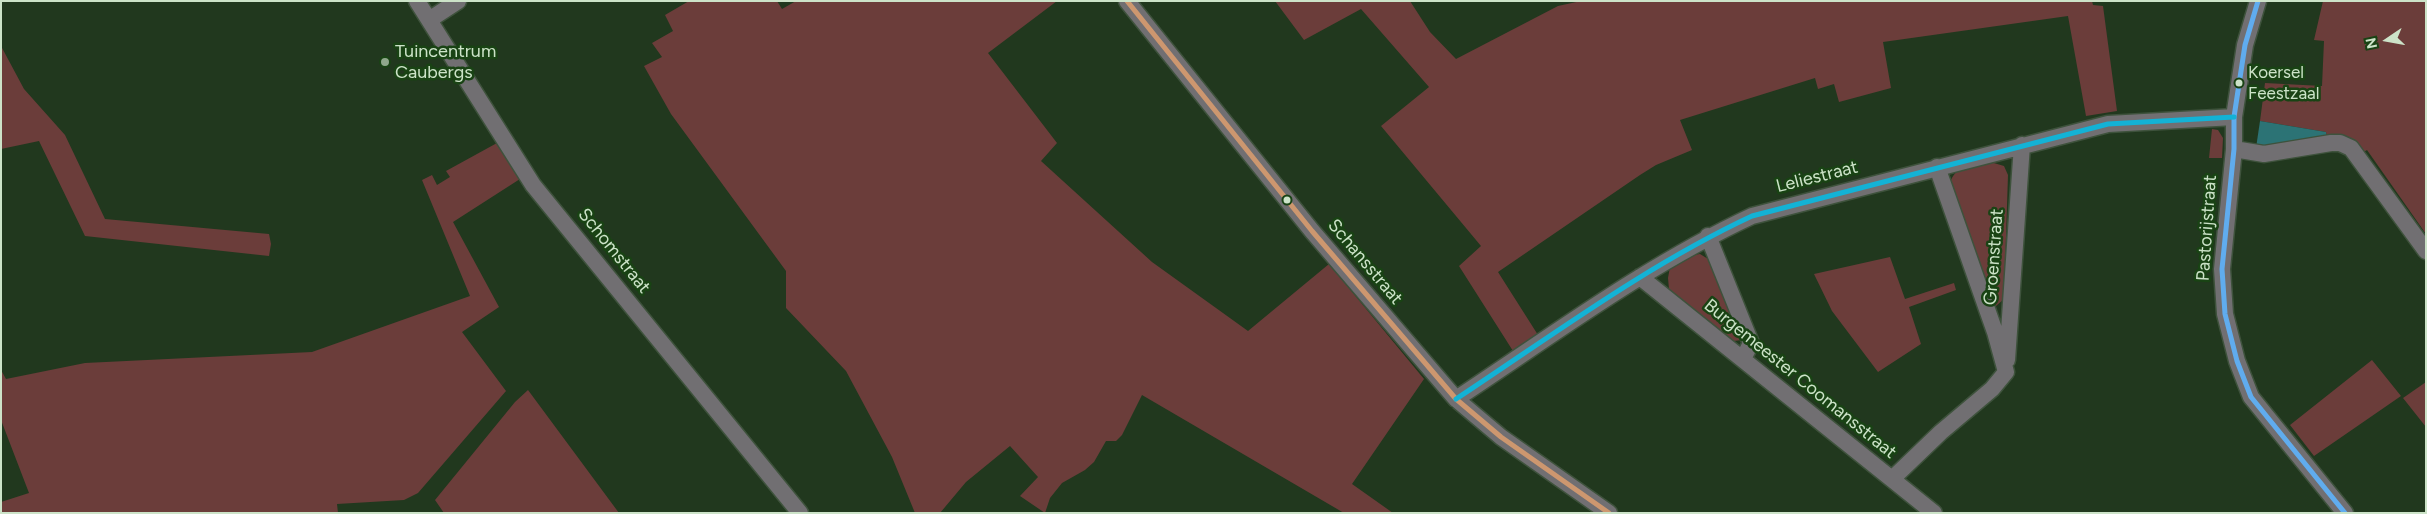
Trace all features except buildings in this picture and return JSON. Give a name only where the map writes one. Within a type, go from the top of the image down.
[{"type":"street","name":"Schomstraat","points":[[416,1],[533,185],[800,513]]},
{"type":"street","points":[[429,20],[458,1]]},
{"type":"street","name":"Schansstraat","points":[[1127,1],[1306,224],[1456,399],[1501,437],[1609,513]]},
{"type":"street","name":"Pastorijstraat","points":[[2258,1],[2245,45],[2234,117],[2234,149],[2222,269],[2225,314],[2237,361],[2251,396],[2346,513]]},
{"type":"street","name":"Leliestraat","points":[[1456,399],[1659,264],[1708,236],[1752,216],[2108,124],[2234,117]]},
{"type":"street","points":[[2234,149],[2264,154],[2340,143],[2351,148],[2426,251]]},
{"type":"street","name":"Groenstraat","points":[[2006,372],[2022,145]]},
{"type":"street","name":"Groenstraat","points":[[1937,167],[1995,332],[2006,372]]},
{"type":"street","points":[[1708,236],[1751,344],[1743,359]]},
{"type":"street","name":"Burgemeester Coomansstraat","points":[[1640,277],[1934,513]]},
{"type":"street","points":[[1892,478],[1941,432],[1992,390],[2006,372]]},
{"type":"shaded area","points":[[689,1],[777,1],[782,9],[796,1],[1057,1],[988,53],[1057,143],[1041,161],[1152,262],[1248,331],[1329,264],[1424,379],[1352,484],[1393,513],[1344,513],[1142,395],[1122,435],[1116,441],[1106,441],[1094,462],[1085,470],[1062,483],[1050,498],[1045,513],[1020,496],[1038,477],[1010,446],[966,482],[940,513],[915,513],[892,457],[846,371],[786,308],[786,271],[671,114],[644,66],[662,57],[652,43],[673,31],[665,15]]},
{"type":"shaded area","points":[[1275,1],[1410,1],[1430,32],[1456,59],[1558,6],[1581,1],[2092,1],[2093,5],[2103,6],[2117,111],[2086,116],[2068,16],[1883,42],[1891,88],[1839,102],[1834,84],[1818,89],[1815,78],[1680,120],[1692,150],[1656,165],[1640,175],[1498,272],[1538,335],[1513,351],[1459,266],[1481,246],[1381,126],[1429,87],[1361,9],[1304,40]]},
{"type":"shaded area","points":[[2323,1],[2426,1],[2426,234],[2367,150],[2362,153],[2327,139],[2326,132],[2260,121],[2265,83],[2322,86],[2324,41],[2314,40]]},
{"type":"shaded area","points":[[1,46],[24,89],[65,135],[105,219],[269,234],[271,244],[269,256],[85,236],[39,141],[1,149]]},
{"type":"shaded area","points":[[2212,129],[2218,130],[2223,138],[2222,158],[2209,158]]},
{"type":"shaded area","points":[[497,143],[520,179],[453,222],[499,307],[462,332],[506,391],[418,493],[404,500],[337,504],[338,513],[1,513],[1,502],[29,493],[1,420],[1,370],[6,379],[85,363],[312,352],[470,296],[422,180],[432,175],[437,185],[450,177],[446,171]]},
{"type":"shaded area","points":[[1987,161],[2004,166],[2008,175],[2004,299],[1996,306],[1991,304],[1949,187],[1951,180],[1958,171],[1968,165]]},
{"type":"shaded area","points":[[1700,254],[1713,262],[1742,340],[1730,340],[1669,289],[1670,267],[1693,255]]},
{"type":"shaded area","points":[[1890,257],[1905,299],[1954,283],[1956,290],[1909,307],[1921,344],[1878,372],[1832,311],[1814,274]]},
{"type":"shaded area","points":[[2372,360],[2401,396],[2314,456],[2290,425]]},
{"type":"shaded area","points":[[2426,382],[2426,427],[2403,398]]},
{"type":"shaded area","points":[[528,390],[619,513],[444,513],[435,500],[515,402]]},
{"type":"water","points":[[2260,121],[2326,132],[2327,139],[2256,148]]},
{"type":"transit line","points":[[1127,1],[1312,231],[1456,399],[1501,437],[1609,513]]},
{"type":"transit line","points":[[2258,1],[2245,45],[2234,117],[2234,149],[2222,269],[2225,314],[2237,361],[2251,397],[2345,513]]},
{"type":"transit line","points":[[1456,399],[1601,302],[1675,256],[1752,216],[2108,124],[2234,117]]},
{"type":"place","name":"Tuincentrum Caubergs","points":[[385,62]]},
{"type":"place","name":"Koersel Feestzaal","points":[[2239,83]]}]
